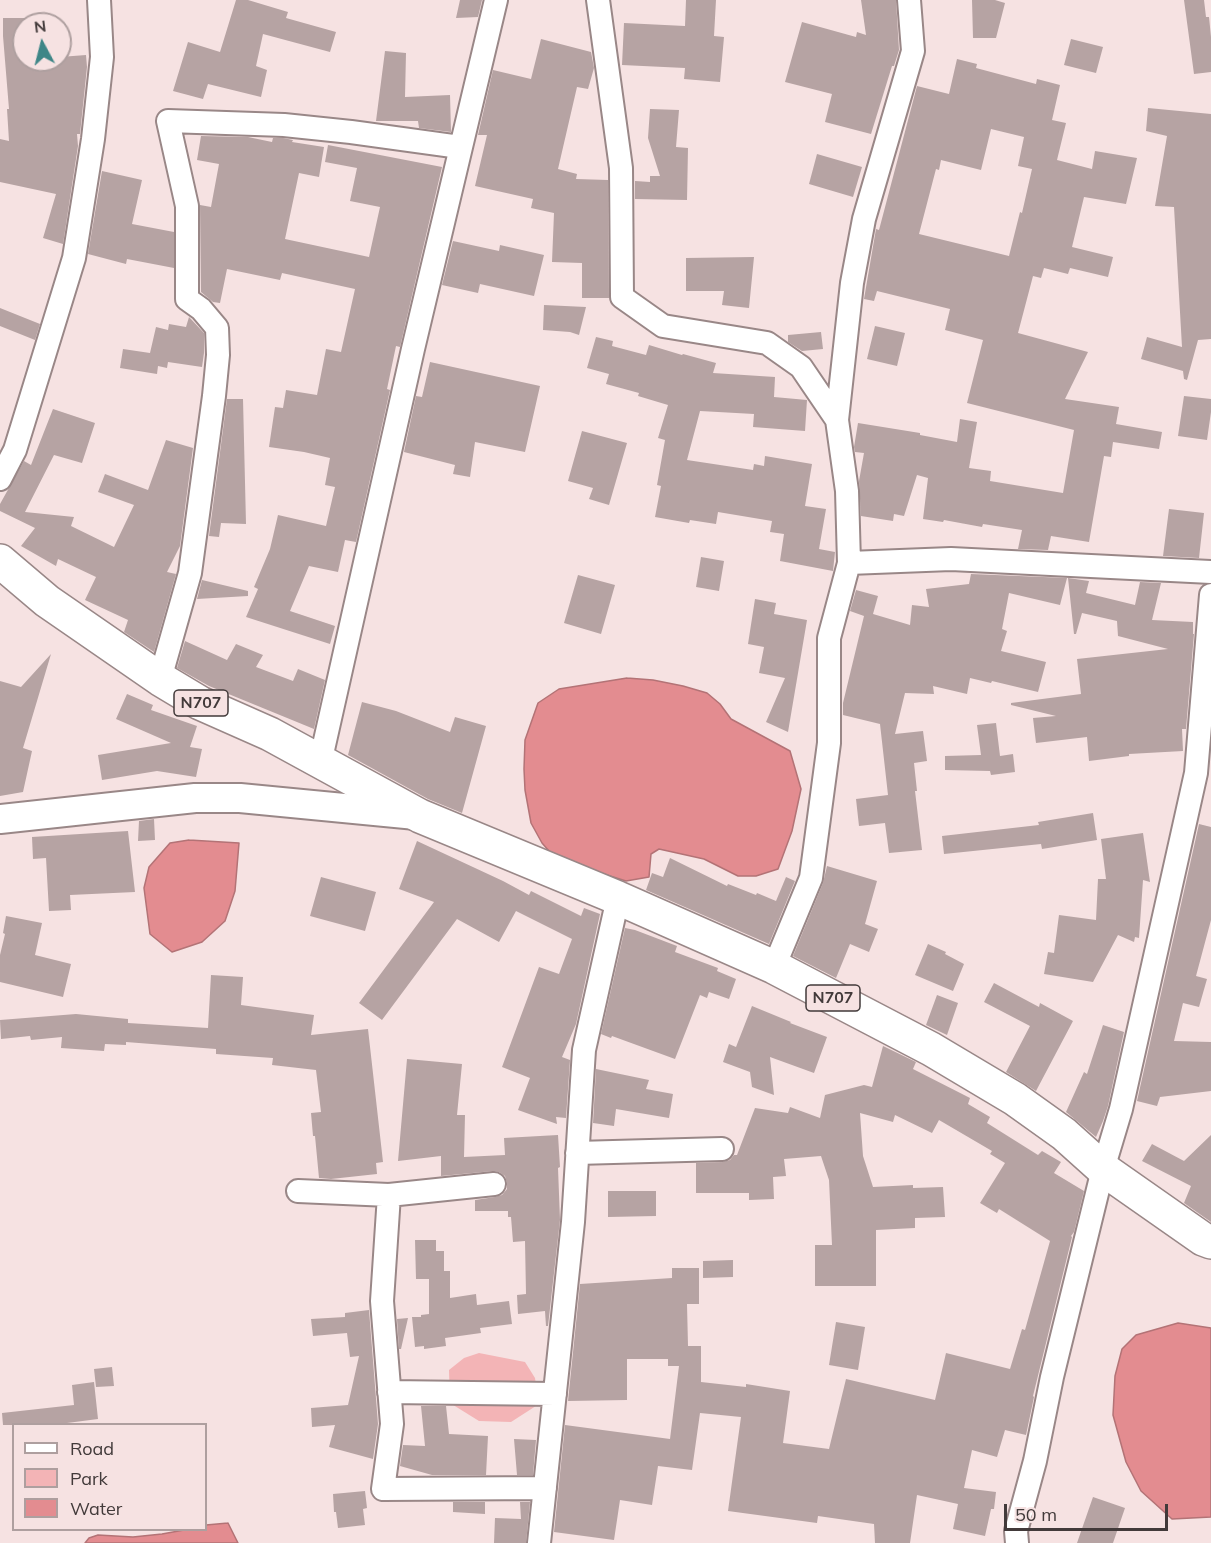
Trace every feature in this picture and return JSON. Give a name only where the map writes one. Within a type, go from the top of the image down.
[{"type":"highway","name":"N707","points":[[0,561],[47,601],[160,679],[200,703],[270,735],[420,816],[618,898],[774,967],[931,1049],[1015,1099],[1064,1134],[1103,1169],[1203,1239],[1211,1242]]},
{"type":"street","points":[[0,479],[15,450],[74,258],[93,139],[102,57],[99,0]]},
{"type":"street","points":[[320,763],[460,147],[496,0]]},
{"type":"street","points":[[598,0],[621,168],[622,297],[663,326],[767,343],[801,367],[837,420]]},
{"type":"street","points":[[774,967],[811,878],[829,743],[829,638],[849,564],[847,490],[837,420],[852,283],[864,219],[913,51],[909,0]]},
{"type":"street","points":[[160,679],[190,573],[218,355],[217,328],[201,309],[187,299],[187,206],[168,121],[284,125],[460,147]]},
{"type":"street","points":[[849,564],[951,559],[1211,572]]},
{"type":"street","points":[[1017,1543],[1016,1531],[1035,1461],[1052,1377],[1103,1169],[1121,1109],[1196,773],[1211,595]]},
{"type":"street","points":[[1,823],[207,798],[240,798],[420,816]]},
{"type":"street","points":[[539,1543],[573,1222],[584,1050],[618,898]]},
{"type":"street","points":[[577,1153],[722,1149]]},
{"type":"street","points":[[298,1191],[389,1195],[494,1184]]},
{"type":"street","points":[[389,1195],[382,1302],[392,1424],[383,1489],[545,1488]]},
{"type":"street","points":[[389,1392],[555,1394]]},
{"type":"green space","points":[[479,1353],[525,1362],[535,1378],[539,1404],[511,1422],[479,1421],[450,1403],[449,1370],[464,1358]]},
{"type":"water","points":[[627,678],[653,680],[707,693],[720,704],[731,719],[790,751],[801,789],[792,831],[778,869],[756,876],[738,876],[704,859],[659,849],[651,854],[649,877],[626,881],[556,859],[542,843],[531,823],[524,769],[525,740],[538,703],[559,689]]},
{"type":"water","points":[[189,840],[239,843],[235,891],[225,921],[202,942],[172,952],[150,934],[144,888],[149,867],[170,843]]},
{"type":"water","points":[[1178,1323],[1211,1328],[1211,1517],[1172,1519],[1141,1491],[1126,1462],[1113,1415],[1115,1376],[1122,1349],[1136,1335]]},
{"type":"water","points":[[228,1523],[238,1543],[85,1543],[89,1538],[98,1535],[133,1537],[178,1531],[207,1531],[207,1525]]},
{"type":"building","points":[[236,0],[248,0],[288,12],[286,18],[336,32],[330,52],[263,34],[256,66],[267,70],[261,97],[208,84],[203,99],[173,91],[188,42],[220,52]]},
{"type":"building","points":[[460,0],[482,0],[478,17],[456,18]]},
{"type":"building","points":[[686,0],[716,0],[714,36],[724,37],[720,82],[684,79],[685,68],[622,65],[624,23],[685,26]]},
{"type":"building","points":[[861,0],[896,0],[899,50],[871,134],[825,122],[832,94],[785,82],[802,22],[856,37],[857,32],[866,35]]},
{"type":"building","points":[[972,0],[995,0],[1005,3],[996,38],[973,38]]},
{"type":"building","points":[[1184,0],[1204,0],[1211,37],[1211,72],[1194,74]]},
{"type":"building","points":[[3,18],[12,18],[12,72],[72,72],[72,56],[86,55],[87,67],[80,134],[77,134],[78,146],[63,244],[43,238],[56,194],[0,182],[0,139],[9,141],[7,109],[9,109]]},
{"type":"building","points":[[541,39],[591,52],[594,68],[588,89],[577,87],[558,169],[577,174],[576,179],[608,180],[609,298],[582,298],[582,263],[552,262],[554,213],[531,208],[533,199],[475,186],[487,135],[478,135],[493,70],[531,79]]},
{"type":"building","points":[[1071,39],[1103,47],[1096,73],[1064,65]]},
{"type":"building","points":[[385,51],[406,53],[405,97],[450,95],[451,132],[419,128],[418,121],[376,121]]},
{"type":"building","points":[[957,59],[977,64],[976,68],[1036,84],[1037,79],[1060,85],[1052,120],[1066,123],[1057,160],[1092,169],[1095,151],[1137,158],[1126,204],[1084,197],[1072,247],[1113,257],[1108,277],[1070,268],[1068,274],[1044,268],[1041,278],[1033,276],[1018,333],[1088,352],[1065,399],[1119,407],[1116,424],[1162,432],[1159,449],[1113,442],[1111,457],[1104,456],[1089,542],[1051,536],[1048,550],[1018,549],[1022,530],[923,519],[928,478],[917,475],[904,516],[894,514],[893,521],[861,516],[859,481],[864,453],[855,452],[854,447],[858,423],[920,433],[920,435],[957,442],[960,419],[977,422],[969,468],[991,471],[990,481],[1063,493],[1074,430],[967,403],[983,340],[945,330],[950,309],[877,291],[874,301],[864,299],[876,229],[879,230],[917,86],[949,94]],"holes":[[[991,129],[1024,137],[1018,166],[1032,169],[1009,256],[919,234],[936,169],[939,170],[941,160],[981,170]]]},
{"type":"building","points":[[1148,108],[1211,114],[1211,339],[1198,340],[1187,380],[1184,379],[1183,371],[1141,359],[1147,337],[1182,347],[1174,207],[1155,206],[1167,136],[1146,131]]},
{"type":"building","points":[[650,109],[679,110],[676,147],[688,148],[687,200],[635,199],[635,181],[650,182],[650,176],[660,176],[648,138]]},
{"type":"building","points":[[201,136],[248,137],[272,142],[273,138],[283,138],[293,140],[292,142],[324,147],[319,177],[299,173],[285,239],[369,257],[380,207],[350,201],[357,168],[325,162],[328,145],[442,167],[400,347],[396,346],[387,389],[390,390],[356,542],[345,540],[338,572],[309,566],[290,611],[335,626],[330,644],[246,617],[258,589],[254,587],[270,549],[278,515],[326,526],[335,487],[325,485],[330,458],[269,447],[275,407],[283,408],[286,390],[317,395],[326,349],[341,352],[355,289],[282,273],[280,280],[227,269],[220,303],[213,302],[201,292],[200,205],[211,207],[219,164],[197,160]]},
{"type":"building","points":[[817,154],[862,167],[853,197],[809,184]]},
{"type":"building","points":[[102,171],[142,180],[132,224],[174,232],[174,268],[127,259],[126,264],[88,254]]},
{"type":"building","points":[[453,241],[499,251],[500,245],[544,255],[534,296],[480,284],[478,293],[442,285]]},
{"type":"building","points":[[754,257],[749,308],[722,305],[724,291],[686,291],[686,258]]},
{"type":"building","points":[[544,305],[586,307],[579,335],[543,330]]},
{"type":"building","points":[[0,308],[40,324],[35,340],[0,326]]},
{"type":"building","points":[[189,317],[204,333],[202,367],[168,362],[167,368],[158,366],[157,374],[120,368],[123,349],[150,353],[156,327],[168,330],[169,324],[186,327]]},
{"type":"building","points":[[875,326],[905,333],[897,366],[867,359]]},
{"type":"building","points":[[821,332],[823,349],[802,351],[788,342],[788,335]]},
{"type":"building","points":[[596,337],[613,341],[612,346],[646,355],[649,345],[716,363],[713,373],[775,377],[774,397],[807,400],[805,431],[753,427],[754,414],[700,411],[687,460],[753,470],[754,464],[764,466],[765,456],[812,464],[805,506],[826,509],[819,549],[835,552],[833,571],[780,561],[784,534],[770,532],[772,521],[718,512],[716,524],[690,520],[689,523],[655,517],[661,486],[657,485],[665,440],[658,438],[668,405],[638,396],[639,393],[606,384],[609,374],[587,368]]},
{"type":"building","points":[[430,362],[540,386],[525,452],[475,442],[470,477],[453,474],[455,465],[404,452],[416,396],[422,397]]},
{"type":"building","points":[[1184,396],[1211,399],[1207,440],[1178,436]]},
{"type":"building","points":[[227,399],[243,399],[246,524],[221,523],[219,537],[209,536]]},
{"type":"building","points":[[53,409],[95,423],[82,463],[54,455],[25,512],[74,517],[71,526],[114,547],[134,505],[98,492],[105,474],[148,490],[166,440],[193,448],[180,546],[167,572],[176,574],[154,652],[124,632],[128,620],[85,600],[96,577],[58,559],[56,566],[21,546],[35,528],[0,511],[0,504],[24,461],[31,465]]},
{"type":"building","points":[[582,431],[627,443],[609,505],[589,499],[593,488],[568,481]]},
{"type":"building","points":[[1169,509],[1204,513],[1199,558],[1163,556]]},
{"type":"building","points":[[701,557],[724,561],[719,591],[696,587]]},
{"type":"building","points":[[971,574],[1067,578],[1060,605],[1009,593],[1002,629],[1007,631],[1001,651],[1046,662],[1038,692],[970,678],[967,694],[933,686],[934,694],[905,693],[895,734],[923,731],[927,761],[914,763],[922,850],[889,853],[885,823],[859,826],[856,799],[888,795],[880,724],[843,715],[843,703],[864,616],[850,611],[856,590],[878,596],[873,614],[910,625],[912,605],[929,607],[926,589],[969,584]]},
{"type":"building","points":[[578,575],[615,585],[601,634],[564,623]]},
{"type":"building","points":[[1068,578],[1089,581],[1086,593],[1135,605],[1140,582],[1161,583],[1152,620],[1193,622],[1186,729],[1182,729],[1183,751],[1129,754],[1129,756],[1089,761],[1087,737],[1036,743],[1033,718],[1056,716],[1011,705],[1011,703],[1081,694],[1077,659],[1168,649],[1118,636],[1117,621],[1082,613],[1076,634],[1074,634]]},
{"type":"building","points":[[202,580],[248,591],[248,596],[197,599]]},
{"type":"building","points":[[755,599],[776,603],[774,614],[807,620],[788,732],[766,722],[785,678],[759,673],[764,647],[748,644]]},
{"type":"building","points":[[185,641],[227,660],[236,644],[263,655],[256,667],[293,681],[298,669],[325,680],[314,729],[209,686],[177,668]]},
{"type":"building","points":[[51,654],[23,748],[32,751],[23,792],[0,796],[0,681],[21,687]]},
{"type":"building","points":[[127,694],[153,705],[151,710],[197,726],[190,747],[202,749],[196,777],[157,771],[102,780],[98,755],[171,743],[116,719]]},
{"type":"building","points":[[362,702],[396,711],[450,732],[455,717],[486,726],[462,813],[428,799],[348,755]]},
{"type":"building","points":[[996,723],[1000,756],[1013,754],[1015,772],[991,775],[990,771],[945,770],[945,756],[981,755],[977,725]]},
{"type":"building","points":[[1093,813],[1097,840],[1042,849],[1041,844],[944,854],[942,836],[1039,825],[1038,822]]},
{"type":"building","points":[[154,819],[155,840],[138,841],[139,821]]},
{"type":"building","points":[[1199,824],[1211,827],[1211,920],[1196,976],[1207,979],[1199,1007],[1183,1003],[1174,1041],[1211,1042],[1211,1091],[1160,1097],[1157,1106],[1137,1101]]},
{"type":"building","points":[[128,831],[135,892],[70,895],[71,910],[49,911],[46,858],[33,859],[32,837]]},
{"type":"building","points":[[1143,833],[1150,882],[1143,880],[1139,938],[1135,937],[1134,942],[1118,935],[1093,982],[1044,974],[1048,952],[1054,953],[1059,915],[1096,920],[1098,879],[1106,879],[1101,839]]},
{"type":"building","points":[[417,841],[529,895],[531,891],[581,916],[584,908],[600,914],[576,1024],[562,1057],[570,1060],[566,1118],[556,1117],[557,1124],[518,1110],[530,1078],[502,1067],[539,967],[559,974],[572,939],[516,911],[499,942],[457,919],[382,1020],[359,1003],[434,902],[399,889]]},
{"type":"building","points":[[670,858],[727,886],[728,884],[776,901],[786,877],[795,881],[769,944],[646,890],[652,873],[663,877]]},
{"type":"building","points":[[827,866],[877,881],[865,924],[878,929],[869,952],[850,944],[836,978],[793,956],[823,883]]},
{"type":"building","points":[[321,877],[376,892],[365,931],[310,916]]},
{"type":"building","points":[[6,916],[42,923],[35,955],[71,964],[63,997],[0,982],[0,955]]},
{"type":"building","points":[[625,928],[677,946],[675,952],[718,968],[717,971],[736,979],[729,999],[709,992],[707,998],[700,995],[675,1059],[601,1034]]},
{"type":"building","points":[[928,944],[964,964],[953,991],[915,975]]},
{"type":"building","points":[[211,975],[243,977],[241,1005],[314,1015],[311,1035],[368,1029],[383,1162],[376,1163],[377,1174],[331,1179],[319,1178],[311,1113],[321,1112],[316,1070],[272,1065],[273,1058],[216,1054],[216,1049],[126,1042],[126,1045],[105,1044],[104,1051],[61,1048],[62,1037],[31,1040],[30,1036],[1,1039],[0,1020],[76,1014],[128,1019],[128,1023],[208,1028]]},
{"type":"building","points":[[994,983],[1039,1007],[1040,1003],[1073,1021],[1036,1091],[1006,1072],[1030,1026],[984,1002]]},
{"type":"building","points":[[937,995],[958,1003],[947,1035],[926,1025]]},
{"type":"building","points":[[752,1006],[827,1037],[814,1073],[770,1057],[774,1095],[752,1087],[750,1072],[723,1062],[729,1044],[736,1047]]},
{"type":"building","points":[[1103,1025],[1124,1032],[1108,1106],[1096,1137],[1066,1112],[1084,1072],[1087,1074]]},
{"type":"building","points":[[883,1046],[916,1062],[913,1069],[970,1098],[968,1104],[990,1117],[987,1123],[1038,1155],[1042,1151],[1061,1162],[1054,1173],[1084,1191],[1071,1236],[1026,1435],[1005,1430],[997,1457],[972,1450],[964,1488],[996,1492],[994,1509],[991,1509],[985,1536],[953,1529],[958,1504],[917,1495],[910,1543],[875,1543],[874,1524],[818,1516],[817,1523],[728,1511],[741,1417],[700,1413],[692,1470],[658,1466],[652,1505],[620,1500],[614,1540],[554,1532],[565,1425],[670,1439],[679,1366],[668,1366],[668,1359],[627,1359],[627,1400],[568,1401],[580,1284],[672,1278],[672,1268],[699,1268],[699,1304],[687,1304],[688,1346],[701,1346],[701,1382],[746,1387],[746,1384],[790,1391],[783,1443],[829,1449],[846,1379],[935,1400],[946,1353],[1010,1369],[1022,1329],[1025,1330],[1050,1241],[999,1209],[997,1213],[980,1203],[1005,1163],[990,1154],[992,1151],[939,1120],[932,1133],[895,1115],[893,1122],[860,1113],[863,1156],[873,1187],[913,1185],[913,1188],[943,1187],[945,1217],[915,1218],[915,1228],[876,1230],[876,1286],[815,1286],[815,1245],[832,1245],[829,1180],[821,1156],[784,1159],[786,1176],[773,1177],[774,1199],[749,1200],[749,1193],[696,1193],[696,1163],[723,1162],[737,1155],[755,1108],[788,1113],[790,1107],[820,1118],[825,1095],[864,1085],[872,1087]]},
{"type":"building","points":[[407,1059],[462,1064],[457,1115],[465,1115],[464,1157],[505,1155],[504,1138],[558,1135],[560,1220],[548,1326],[546,1326],[545,1311],[518,1314],[517,1295],[526,1294],[525,1241],[513,1242],[511,1217],[508,1217],[508,1211],[475,1211],[475,1200],[502,1195],[507,1189],[505,1176],[493,1171],[441,1176],[441,1156],[398,1161]]},
{"type":"building","points":[[596,1069],[649,1080],[646,1089],[673,1094],[669,1118],[616,1109],[614,1126],[593,1123]]},
{"type":"building","points":[[1211,1135],[1211,1222],[1184,1203],[1191,1186],[1142,1161],[1152,1144],[1184,1161]]},
{"type":"building","points":[[608,1191],[656,1191],[656,1216],[608,1217]]},
{"type":"building","points":[[415,1240],[436,1240],[436,1251],[444,1251],[444,1271],[450,1271],[450,1298],[476,1294],[477,1305],[509,1301],[512,1324],[480,1328],[481,1333],[445,1338],[446,1346],[424,1349],[424,1346],[415,1347],[412,1317],[429,1314],[429,1279],[416,1279]]},
{"type":"building","points":[[733,1260],[733,1277],[703,1278],[703,1261]]},
{"type":"building","points":[[369,1310],[378,1424],[373,1459],[329,1447],[335,1425],[312,1427],[311,1408],[348,1405],[359,1356],[350,1357],[347,1333],[313,1336],[311,1319],[345,1317],[345,1313]]},
{"type":"building","points":[[408,1318],[401,1349],[399,1349],[397,1319]]},
{"type":"building","points":[[836,1322],[865,1327],[858,1370],[829,1365]]},
{"type":"building","points":[[112,1367],[114,1386],[96,1387],[94,1369]]},
{"type":"building","points":[[94,1382],[98,1419],[67,1423],[3,1425],[2,1413],[74,1405],[72,1385]]},
{"type":"building","points":[[421,1406],[446,1406],[449,1434],[488,1436],[486,1475],[432,1475],[400,1466],[403,1445],[425,1446]]},
{"type":"building","points":[[514,1439],[536,1440],[533,1475],[517,1475]]},
{"type":"building","points":[[365,1491],[367,1508],[363,1509],[365,1525],[338,1528],[333,1494]]},
{"type":"building","points":[[1093,1497],[1125,1508],[1113,1543],[1077,1543]]},
{"type":"building","points":[[453,1502],[485,1502],[485,1514],[453,1512]]},
{"type":"building","points":[[520,1502],[530,1502],[526,1543],[494,1543],[495,1518],[521,1519]]}]
